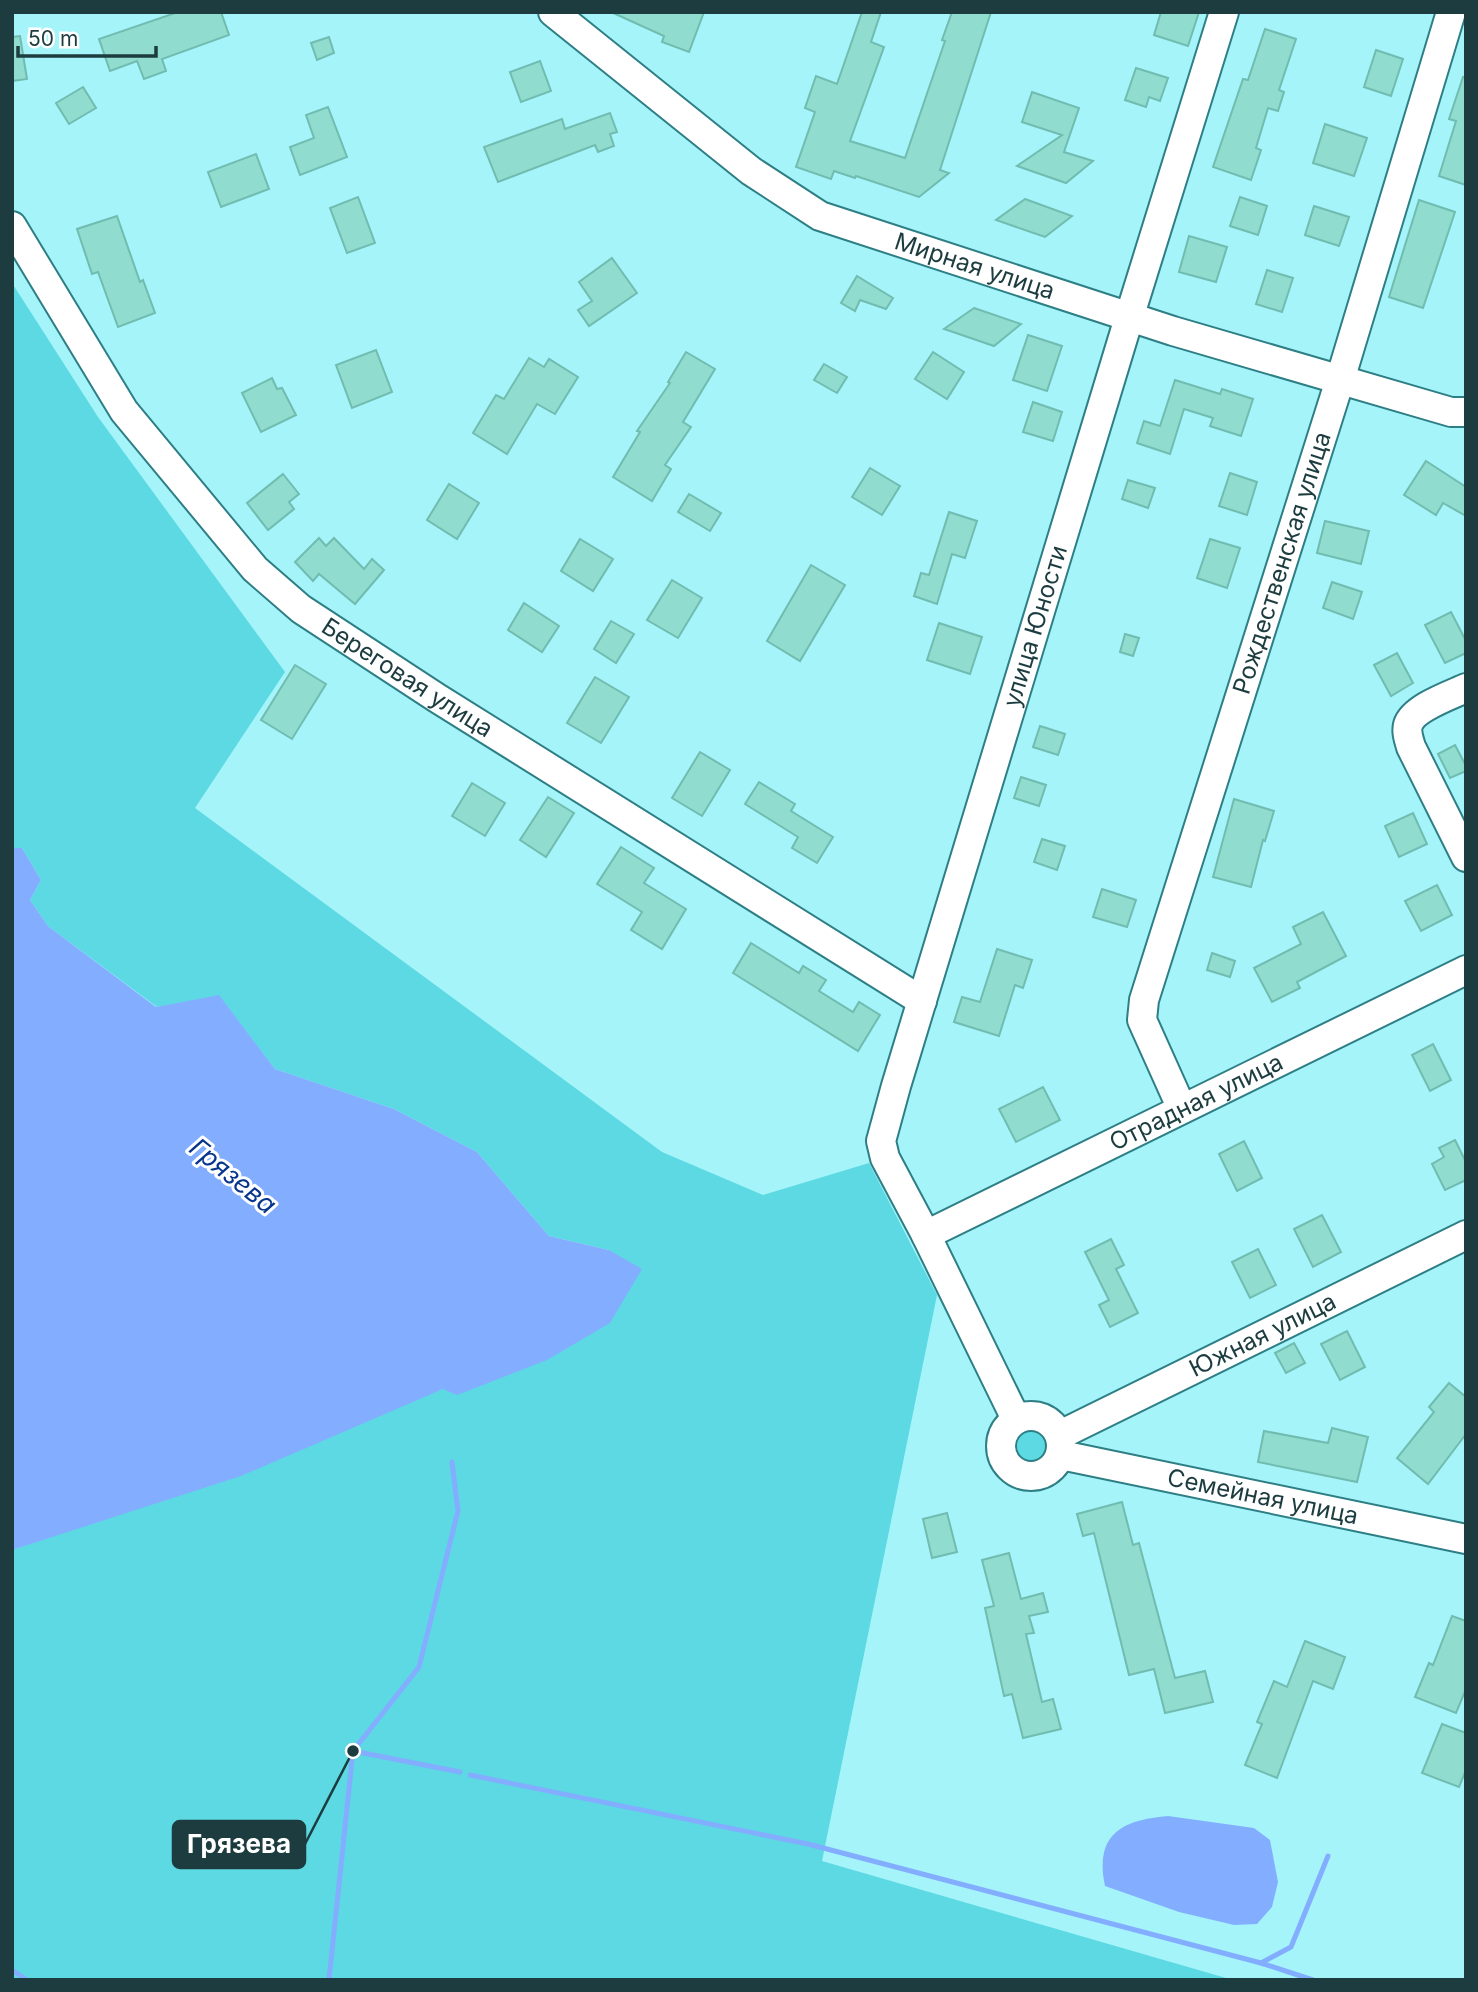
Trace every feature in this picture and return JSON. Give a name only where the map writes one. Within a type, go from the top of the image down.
[{"type":"street","name":"Мирная улица","points":[[553,12],[751,171],[820,216],[1129,317],[1461,418]]},
{"type":"street","name":"улица Юности","points":[[1016,1419],[926,1235],[893,1175],[881,1141],[1129,317],[1224,12]]},
{"type":"street","name":"Рождественская улица","points":[[1182,1110],[1142,1020],[1144,1000],[1340,380],[1451,12]]},
{"type":"street","name":"Береговая улица","points":[[12,226],[124,411],[255,569],[302,609],[437,698],[922,1001]]},
{"type":"street","points":[[1466,688],[1415,713],[1408,724],[1407,735],[1466,857]]},
{"type":"street","name":"Отрадная улица","points":[[926,1235],[1466,970]]},
{"type":"street","name":"Южная улица","points":[[1060,1445],[1466,1235]]},
{"type":"street","points":[[1037,1416],[1046,1419],[1060,1445],[1056,1465],[1038,1476],[1019,1474],[1011,1468],[1001,1452],[1001,1442],[1009,1425],[1016,1419],[1037,1416]]},
{"type":"street","name":"Семейная улица","points":[[1060,1445],[1466,1539]]},
{"type":"shaded area","points":[[12,283],[98,417],[285,672],[195,808],[662,1152],[763,1195],[869,1163],[937,1295],[822,1861],[1233,1980],[12,1980],[12,1550],[443,1389],[609,1250],[549,1236],[477,1152],[394,1109],[275,1069],[219,996],[157,1007],[48,926],[30,900],[41,880],[22,848],[12,848]]},
{"type":"shaded area","points":[[1031,1426],[1045,1432],[1051,1446],[1045,1460],[1031,1466],[1017,1460],[1011,1446],[1017,1432]]},
{"type":"water","points":[[12,848],[22,848],[41,880],[30,900],[48,926],[156,1007],[219,995],[275,1069],[394,1109],[477,1152],[549,1236],[609,1250],[642,1269],[610,1323],[547,1360],[457,1395],[443,1389],[241,1476],[12,1550]]},
{"type":"water","points":[[1168,1816],[1254,1828],[1270,1840],[1278,1882],[1272,1907],[1257,1924],[1234,1925],[1179,1912],[1105,1886],[1104,1854],[1115,1833],[1137,1821]]},
{"type":"building","points":[[178,12],[221,12],[229,35],[162,59],[166,71],[144,79],[137,61],[110,71],[99,39]]},
{"type":"building","points":[[611,12],[704,12],[689,52],[662,42],[664,36]]},
{"type":"building","points":[[862,12],[881,12],[871,42],[884,47],[850,141],[905,158],[945,41],[942,40],[952,12],[991,12],[940,170],[949,173],[919,197],[856,176],[855,178],[834,171],[831,179],[796,167],[815,112],[805,108],[816,76],[837,84]]},
{"type":"building","points":[[1161,12],[1199,12],[1188,46],[1154,35]]},
{"type":"building","points":[[1265,29],[1296,39],[1279,90],[1284,92],[1278,111],[1268,108],[1256,148],[1261,150],[1251,180],[1213,167],[1243,79],[1248,80]]},
{"type":"building","points":[[20,36],[27,79],[12,81],[12,37]]},
{"type":"building","points":[[329,37],[334,53],[317,60],[311,43]]},
{"type":"building","points":[[1376,50],[1403,59],[1391,96],[1364,87]]},
{"type":"building","points":[[540,61],[551,91],[521,102],[510,72]]},
{"type":"building","points":[[1136,68],[1168,78],[1160,101],[1149,97],[1146,107],[1125,100]]},
{"type":"building","points":[[1463,77],[1466,78],[1466,185],[1439,176],[1456,121],[1449,119]]},
{"type":"building","points":[[83,87],[96,108],[69,124],[56,103]]},
{"type":"building","points":[[1032,92],[1079,108],[1064,152],[1093,161],[1066,183],[1017,166],[1062,135],[1022,122]]},
{"type":"building","points":[[328,107],[347,157],[300,175],[290,147],[314,138],[306,115]]},
{"type":"building","points":[[610,113],[617,132],[610,134],[614,146],[598,152],[595,145],[498,182],[484,147],[562,119],[565,129]]},
{"type":"building","points":[[1325,124],[1367,138],[1354,176],[1313,163]]},
{"type":"building","points":[[256,154],[269,189],[221,207],[208,172]]},
{"type":"building","points":[[358,197],[375,243],[347,253],[330,208]]},
{"type":"building","points":[[1240,197],[1267,206],[1258,235],[1230,226]]},
{"type":"building","points":[[1025,199],[1072,216],[1045,237],[996,220]]},
{"type":"building","points":[[1419,200],[1455,212],[1423,308],[1389,297]]},
{"type":"building","points":[[1314,206],[1349,217],[1339,246],[1305,235]]},
{"type":"building","points":[[117,216],[140,282],[143,280],[155,313],[118,327],[98,272],[92,274],[77,229]]},
{"type":"building","points":[[1189,236],[1227,247],[1216,282],[1179,272]]},
{"type":"building","points":[[612,258],[637,293],[589,326],[578,310],[592,301],[579,282]]},
{"type":"building","points":[[1267,270],[1293,278],[1282,312],[1256,304]]},
{"type":"building","points":[[857,276],[893,298],[886,309],[860,300],[855,311],[841,303]]},
{"type":"building","points":[[974,308],[1021,324],[994,346],[944,329]]},
{"type":"building","points":[[1028,335],[1062,346],[1047,391],[1013,380]]},
{"type":"building","points":[[376,350],[392,392],[352,408],[336,365]]},
{"type":"building","points":[[686,352],[715,369],[683,422],[691,427],[665,465],[671,469],[652,501],[613,477],[640,432],[637,431],[670,383],[668,382]]},
{"type":"building","points":[[933,352],[964,372],[947,399],[915,379]]},
{"type":"building","points":[[529,358],[544,367],[549,359],[578,377],[555,414],[537,404],[507,454],[473,433],[496,395],[504,399]]},
{"type":"building","points":[[824,364],[847,377],[837,393],[814,380]]},
{"type":"building","points":[[272,378],[277,389],[282,388],[296,415],[261,432],[242,393]]},
{"type":"building","points":[[1175,380],[1220,394],[1222,389],[1253,399],[1241,436],[1210,426],[1213,418],[1184,409],[1170,454],[1137,443],[1144,421],[1160,426]]},
{"type":"building","points":[[1033,402],[1062,412],[1053,441],[1023,432]]},
{"type":"building","points":[[1426,461],[1466,487],[1466,516],[1443,503],[1436,515],[1404,495]]},
{"type":"building","points":[[870,468],[900,486],[882,515],[852,497]]},
{"type":"building","points":[[1230,473],[1257,482],[1247,515],[1219,506]]},
{"type":"building","points":[[283,474],[299,494],[289,502],[294,509],[268,530],[247,503]]},
{"type":"building","points":[[1128,480],[1155,488],[1148,508],[1122,499]]},
{"type":"building","points":[[449,484],[479,503],[457,539],[427,520]]},
{"type":"building","points":[[689,494],[721,513],[710,531],[678,512]]},
{"type":"building","points":[[949,512],[977,521],[965,558],[952,554],[937,604],[914,596],[921,573],[929,575]]},
{"type":"building","points":[[1325,521],[1369,531],[1361,564],[1317,553]]},
{"type":"building","points":[[319,538],[326,546],[334,538],[364,569],[372,559],[384,570],[355,604],[319,574],[313,581],[295,562]]},
{"type":"building","points":[[580,539],[613,559],[593,591],[561,571]]},
{"type":"building","points":[[1210,539],[1240,548],[1227,588],[1197,578]]},
{"type":"building","points":[[811,565],[845,585],[800,661],[767,641]]},
{"type":"building","points":[[672,580],[702,598],[678,638],[647,620]]},
{"type":"building","points":[[1332,582],[1362,592],[1353,619],[1323,608]]},
{"type":"building","points":[[524,603],[559,626],[542,652],[508,630]]},
{"type":"building","points":[[1451,612],[1466,641],[1466,653],[1445,663],[1425,625]]},
{"type":"building","points":[[611,621],[634,634],[616,663],[594,649]]},
{"type":"building","points":[[939,623],[982,637],[970,674],[927,660]]},
{"type":"building","points":[[1125,634],[1139,638],[1133,656],[1120,652]]},
{"type":"building","points":[[1397,653],[1413,683],[1391,696],[1374,665]]},
{"type":"building","points":[[295,665],[326,684],[292,739],[261,720]]},
{"type":"building","points":[[595,677],[629,697],[601,743],[567,723]]},
{"type":"building","points":[[1040,726],[1065,734],[1058,755],[1033,747]]},
{"type":"building","points":[[1455,745],[1466,771],[1450,778],[1438,754]]},
{"type":"building","points":[[700,752],[730,770],[702,816],[672,798]]},
{"type":"building","points":[[1021,777],[1046,785],[1039,806],[1014,798]]},
{"type":"building","points":[[759,782],[795,804],[791,811],[833,837],[817,863],[792,848],[798,837],[745,804]]},
{"type":"building","points":[[472,783],[505,803],[485,836],[452,816]]},
{"type":"building","points":[[548,797],[574,813],[546,857],[520,840]]},
{"type":"building","points":[[1234,799],[1274,811],[1265,841],[1263,840],[1251,887],[1213,877]]},
{"type":"building","points":[[1413,813],[1427,844],[1399,857],[1385,826]]},
{"type":"building","points":[[1042,839],[1065,846],[1057,870],[1034,862]]},
{"type":"building","points":[[621,847],[654,868],[644,883],[686,909],[662,949],[631,930],[642,912],[597,884]]},
{"type":"building","points":[[1437,885],[1452,915],[1421,931],[1405,901]]},
{"type":"building","points":[[1102,889],[1136,900],[1127,927],[1093,917]]},
{"type":"building","points":[[1323,912],[1346,956],[1297,982],[1300,988],[1272,1002],[1254,968],[1301,944],[1293,927]]},
{"type":"building","points":[[751,943],[799,973],[803,966],[826,980],[819,991],[853,1012],[859,1002],[880,1015],[858,1051],[733,973]]},
{"type":"building","points":[[997,949],[1032,960],[1023,988],[1015,985],[999,1036],[954,1022],[962,997],[980,1002]]},
{"type":"building","points":[[1212,953],[1235,961],[1230,977],[1207,970]]},
{"type":"building","points":[[1433,1044],[1451,1080],[1430,1091],[1412,1055]]},
{"type":"building","points":[[1043,1087],[1060,1120],[1016,1142],[999,1109]]},
{"type":"building","points":[[1455,1140],[1466,1162],[1466,1180],[1445,1190],[1432,1164],[1444,1157],[1439,1148]]},
{"type":"building","points":[[1244,1141],[1262,1178],[1237,1191],[1219,1154]]},
{"type":"building","points":[[1322,1215],[1341,1252],[1313,1267],[1294,1229]]},
{"type":"building","points":[[1111,1239],[1124,1265],[1116,1269],[1138,1313],[1110,1327],[1099,1305],[1109,1300],[1085,1252]]},
{"type":"building","points":[[1258,1249],[1276,1285],[1250,1298],[1232,1262]]},
{"type":"building","points":[[1347,1331],[1365,1367],[1340,1380],[1321,1344]]},
{"type":"building","points":[[1294,1343],[1305,1363],[1286,1373],[1275,1353]]},
{"type":"building","points":[[1449,1383],[1466,1397],[1466,1434],[1428,1484],[1397,1458],[1434,1412],[1429,1407]]},
{"type":"building","points":[[1332,1428],[1368,1437],[1357,1482],[1258,1462],[1264,1431],[1328,1443]]},
{"type":"building","points":[[1122,1502],[1133,1545],[1139,1543],[1175,1678],[1205,1671],[1213,1702],[1165,1713],[1154,1669],[1129,1675],[1094,1533],[1083,1536],[1077,1514]]},
{"type":"building","points":[[947,1513],[957,1552],[932,1558],[923,1519]]},
{"type":"building","points":[[1009,1553],[1021,1599],[1043,1593],[1048,1612],[1029,1616],[1034,1633],[1026,1634],[1042,1702],[1053,1699],[1061,1729],[1023,1738],[1012,1694],[1004,1696],[985,1608],[994,1606],[982,1560]]},
{"type":"building","points":[[1452,1616],[1466,1621],[1466,1689],[1456,1713],[1415,1697],[1429,1663],[1433,1665]]},
{"type":"building","points":[[1305,1641],[1345,1657],[1333,1689],[1313,1681],[1277,1778],[1245,1765],[1262,1724],[1257,1722],[1274,1681],[1287,1687]]},
{"type":"building","points":[[1442,1724],[1466,1733],[1466,1770],[1459,1787],[1422,1773]]},
{"type":"waterway","name":"Грязева","points":[[329,1980],[353,1751],[419,1667],[458,1511],[452,1462]]},
{"type":"waterway","points":[[353,1751],[460,1772]]},
{"type":"waterway","points":[[470,1775],[808,1844],[1261,1963],[1313,1980]]},
{"type":"waterway","points":[[1261,1963],[1291,1947],[1328,1856]]},
{"type":"waterway","points":[[12,1970],[27,1980]]},
{"type":"place","name":"Грязева","points":[[353,1751]]}]
